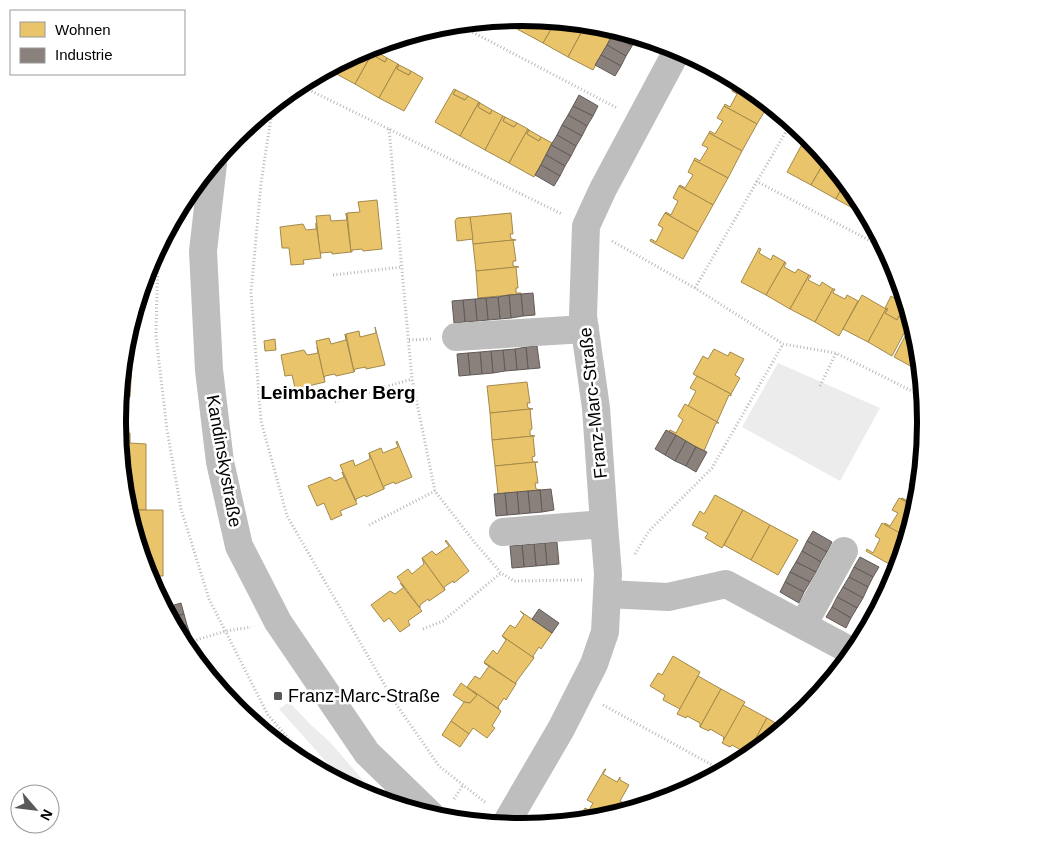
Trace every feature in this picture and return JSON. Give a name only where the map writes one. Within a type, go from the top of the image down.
[{"type":"street","name":"Franz-Marc-Straße","points":[[509,817],[561,729],[594,664],[605,632],[607,583],[596,408],[583,316],[586,226],[603,189],[674,56]]},
{"type":"street","name":"Kandinskystraße","points":[[212,177],[203,251],[209,370],[220,462],[239,546],[278,622],[367,753],[420,804]]},
{"type":"street","points":[[456,337],[585,329]]},
{"type":"street","points":[[503,532],[604,524]]},
{"type":"street","points":[[803,625],[844,550]]},
{"type":"street","points":[[607,583],[668,597],[726,584],[846,648]]},
{"type":"path","points":[[469,30],[640,120]]},
{"type":"path","points":[[308,89],[586,226],[695,288],[783,344],[836,353],[916,393]]},
{"type":"path","points":[[271,116],[260,183],[252,293],[261,421],[287,516],[394,701],[439,766],[500,817]]},
{"type":"path","points":[[389,128],[412,379],[435,491],[475,544],[501,573],[514,581],[607,583],[626,568],[649,531],[712,468],[783,344]]},
{"type":"path","points":[[695,288],[787,129]]},
{"type":"path","points":[[756,181],[874,243]]},
{"type":"path","points":[[333,275],[402,267]]},
{"type":"path","points":[[158,268],[156,336],[167,430],[181,509],[209,600],[268,715],[295,746]]},
{"type":"path","points":[[820,386],[836,353]]},
{"type":"path","points":[[335,402],[412,379]]},
{"type":"path","points":[[369,525],[435,491]]},
{"type":"path","points":[[423,629],[443,621],[501,573]]},
{"type":"path","points":[[192,641],[226,631],[278,622]]},
{"type":"path","points":[[580,692],[716,767]]},
{"type":"shaded area","points":[[778,363],[880,408],[840,481],[742,427]]},
{"type":"shaded area","points":[[289,702],[330,742],[369,788],[334,771],[279,709]]},
{"type":"building: Wohnen","points":[[512,26],[521,26],[519,30]]},
{"type":"building: Wohnen","points":[[521,26],[552,28],[543,43],[519,30]]},
{"type":"building: Wohnen","points":[[552,28],[582,31],[568,57],[543,43]]},
{"type":"building: Wohnen","points":[[582,31],[611,37],[593,70],[568,57]]},
{"type":"building: Wohnen","points":[[378,53],[387,58],[385,62],[373,55]]},
{"type":"building: Wohnen","points":[[373,55],[385,62],[387,58],[398,64],[379,98],[355,84],[371,56]]},
{"type":"building: Wohnen","points":[[371,56],[355,84],[335,73]]},
{"type":"building: Wohnen","points":[[398,64],[397,69],[409,75],[411,71],[423,78],[404,111],[379,98]]},
{"type":"building: Wohnen","points":[[399,65],[411,71],[409,75],[397,69]]},
{"type":"building: Wohnen","points":[[733,88],[765,110],[757,124],[724,106],[725,104],[730,107],[737,94],[732,91]]},
{"type":"building: Wohnen","points":[[454,89],[456,90],[453,94],[465,100],[468,96],[479,102],[460,136],[435,122]]},
{"type":"building: Wohnen","points":[[456,90],[468,96],[465,100],[453,94]]},
{"type":"building: Wohnen","points":[[479,102],[478,107],[490,114],[492,110],[503,116],[485,150],[460,136]]},
{"type":"building: Wohnen","points":[[480,103],[492,110],[490,114],[478,107]]},
{"type":"building: Wohnen","points":[[724,106],[757,124],[742,151],[709,133],[710,131],[715,134],[723,121],[717,118]]},
{"type":"building: Wohnen","points":[[503,116],[505,117],[503,121],[514,127],[517,123],[528,129],[509,163],[485,150]]},
{"type":"building: Wohnen","points":[[505,117],[517,123],[514,127],[503,121]]},
{"type":"building: Wohnen","points":[[528,129],[527,134],[539,141],[541,137],[552,143],[534,177],[509,163]]},
{"type":"building: Wohnen","points":[[529,130],[541,137],[539,141],[527,134]]},
{"type":"building: Wohnen","points":[[709,133],[742,151],[728,178],[694,160],[695,158],[700,161],[708,148],[702,145]]},
{"type":"building: Wohnen","points":[[802,143],[822,165],[811,185],[787,172]]},
{"type":"building: Wohnen","points":[[694,160],[728,178],[713,205],[679,186],[685,188],[693,175],[688,172]]},
{"type":"building: Wohnen","points":[[822,165],[841,189],[836,199],[811,185]]},
{"type":"building: Wohnen","points":[[679,186],[713,205],[698,232],[665,213],[671,215],[678,201],[673,198]]},
{"type":"building: Wohnen","points":[[841,189],[855,210],[836,199]]},
{"type":"building: Wohnen","points":[[377,200],[382,249],[363,251],[362,249],[352,250],[351,252],[347,213],[360,212],[358,202]]},
{"type":"building: Wohnen","points":[[511,213],[513,234],[510,234],[511,239],[516,240],[473,244],[470,217]]},
{"type":"building: Wohnen","points":[[665,213],[698,232],[683,259],[650,241],[651,239],[656,242],[663,228],[658,225]]},
{"type":"building: Wohnen","points":[[330,215],[331,221],[347,220],[351,252],[321,253],[320,255],[316,216]]},
{"type":"building: Wohnen","points":[[470,217],[473,239],[457,241],[455,221],[457,218]]},
{"type":"building: Wohnen","points":[[316,223],[321,258],[303,260],[304,264],[291,265],[289,248],[282,248],[280,227],[303,224],[306,230],[316,229]]},
{"type":"building: Wohnen","points":[[513,240],[516,261],[513,261],[513,266],[519,267],[476,271],[473,244]]},
{"type":"building: Wohnen","points":[[759,248],[761,249],[759,253],[771,260],[773,255],[785,262],[766,295],[741,282]]},
{"type":"building: Wohnen","points":[[785,262],[784,267],[795,273],[798,269],[809,275],[790,309],[766,295]]},
{"type":"building: Wohnen","points":[[516,267],[518,288],[516,288],[516,293],[521,294],[478,298],[476,271]]},
{"type":"building: Wohnen","points":[[809,275],[811,276],[808,280],[820,286],[822,282],[833,289],[815,322],[790,309]]},
{"type":"building: Wohnen","points":[[833,289],[835,289],[833,293],[845,299],[847,295],[858,301],[839,336],[815,322]]},
{"type":"building: Wohnen","points":[[862,295],[886,309],[868,342],[843,329]]},
{"type":"building: Wohnen","points":[[891,296],[898,300],[904,318],[899,316],[897,320],[885,313],[888,309],[885,308]]},
{"type":"building: Wohnen","points":[[886,309],[888,309],[885,313],[897,320],[899,316],[904,318],[906,329],[892,356],[868,342]]},
{"type":"building: Wohnen","points":[[375,327],[385,365],[355,369],[354,372],[346,334],[359,331],[360,337],[376,333]]},
{"type":"building: Wohnen","points":[[907,333],[914,368],[894,357]]},
{"type":"building: Wohnen","points":[[345,334],[354,372],[336,376],[335,374],[325,376],[324,379],[316,341],[329,338],[331,344],[346,340]]},
{"type":"building: Wohnen","points":[[275,339],[276,350],[265,351],[264,341]]},
{"type":"building: Wohnen","points":[[133,344],[130,397],[127,396]]},
{"type":"building: Wohnen","points":[[317,347],[325,382],[308,386],[309,390],[296,392],[292,375],[285,376],[281,355],[304,350],[307,355],[318,353]]},
{"type":"building: Wohnen","points":[[714,349],[728,356],[730,352],[744,359],[735,375],[740,378],[731,394],[693,374],[703,356],[708,359]]},
{"type":"building: Wohnen","points":[[697,376],[731,394],[717,422],[688,406],[696,391],[690,388]]},
{"type":"building: Wohnen","points":[[527,382],[530,403],[527,403],[528,408],[533,409],[490,413],[487,386]]},
{"type":"building: Wohnen","points":[[685,404],[719,423],[716,423],[704,451],[669,432],[670,430],[676,433],[683,420],[678,416]]},
{"type":"building: Wohnen","points":[[530,409],[532,429],[530,430],[530,435],[535,436],[492,440],[490,413]]},
{"type":"building: Wohnen","points":[[126,433],[130,433],[130,443],[146,444],[146,510],[136,510],[129,474]]},
{"type":"building: Wohnen","points":[[533,436],[535,456],[532,457],[533,462],[538,462],[495,466],[492,440]]},
{"type":"building: Wohnen","points":[[397,441],[412,477],[384,486],[384,489],[369,453],[381,448],[383,453],[398,447]]},
{"type":"building: Wohnen","points":[[369,453],[384,489],[366,497],[365,495],[356,499],[356,501],[340,465],[353,460],[355,466],[370,459]]},
{"type":"building: Wohnen","points":[[535,462],[538,483],[535,483],[536,489],[541,490],[498,494],[495,466]]},
{"type":"building: Wohnen","points":[[342,472],[357,504],[340,511],[342,515],[331,520],[324,503],[317,506],[308,486],[330,477],[335,481],[344,477]]},
{"type":"building: Wohnen","points":[[715,495],[743,510],[722,548],[705,538],[708,533],[692,525],[700,511],[704,514]]},
{"type":"building: Wohnen","points":[[910,497],[909,503],[901,499],[902,498],[908,501]]},
{"type":"building: Wohnen","points":[[899,498],[909,503],[901,534],[884,525],[885,523],[890,526],[898,513],[892,510]]},
{"type":"building: Wohnen","points":[[139,510],[163,510],[163,576],[157,576],[139,524]]},
{"type":"building: Wohnen","points":[[743,510],[770,525],[751,560],[724,545]]},
{"type":"building: Wohnen","points":[[882,523],[901,534],[890,565],[866,551],[867,549],[873,553],[880,539],[875,536]]},
{"type":"building: Wohnen","points":[[770,525],[798,540],[778,575],[751,560]]},
{"type":"building: Wohnen","points":[[446,540],[469,571],[454,583],[453,581],[444,587],[445,590],[422,558],[432,551],[436,555],[449,546]]},
{"type":"building: Wohnen","points":[[422,558],[445,590],[429,601],[428,599],[420,605],[420,608],[397,577],[408,569],[412,574],[424,564]]},
{"type":"building: Wohnen","points":[[403,587],[422,611],[408,621],[410,625],[400,632],[389,618],[384,622],[371,605],[390,591],[395,594]]},
{"type":"building: Wohnen","points":[[520,611],[552,633],[541,649],[539,647],[533,656],[534,658],[502,636],[510,625],[515,628],[524,615]]},
{"type":"building: Wohnen","points":[[502,636],[534,658],[516,684],[484,662],[493,650],[497,654],[506,640]]},
{"type":"building: Wohnen","points":[[673,656],[700,672],[680,709],[663,700],[665,695],[650,686],[658,673],[662,675]]},
{"type":"building: Wohnen","points":[[489,666],[516,684],[506,700],[504,698],[498,707],[499,709],[467,687],[475,676],[480,679]]},
{"type":"building: Wohnen","points":[[698,676],[721,689],[700,727],[700,723],[687,716],[686,718],[677,714]]},
{"type":"building: Wohnen","points":[[461,683],[477,695],[470,703],[464,702],[453,695]]},
{"type":"building: Wohnen","points":[[721,689],[745,702],[724,740],[724,737],[710,729],[709,731],[700,727]]},
{"type":"building: Wohnen","points":[[473,691],[501,711],[492,726],[495,728],[487,738],[473,728],[469,734],[451,721],[464,702],[470,703],[477,695]]},
{"type":"building: Wohnen","points":[[743,705],[767,718],[754,742],[742,751],[732,745],[730,747],[722,743]]},
{"type":"building: Wohnen","points":[[767,718],[777,724],[762,736],[754,742]]},
{"type":"building: Wohnen","points":[[451,721],[469,734],[460,747],[442,735]]},
{"type":"building: Wohnen","points":[[605,769],[603,774],[617,782],[620,777],[620,780],[629,785],[620,801],[625,804],[582,813],[585,808],[589,810],[593,803],[587,800]]},
{"type":"building: Industrie","points":[[611,37],[632,46],[626,56],[607,45]]},
{"type":"building: Industrie","points":[[619,39],[634,43],[632,46]]},
{"type":"building: Industrie","points":[[607,45],[626,56],[621,66],[601,55]]},
{"type":"building: Industrie","points":[[601,55],[621,66],[615,76],[595,65]]},
{"type":"building: Industrie","points":[[579,95],[598,106],[593,116],[573,106]]},
{"type":"building: Industrie","points":[[573,106],[593,116],[587,126],[568,115]]},
{"type":"building: Industrie","points":[[568,115],[587,126],[582,136],[562,125]]},
{"type":"building: Industrie","points":[[562,125],[582,136],[576,146],[557,135]]},
{"type":"building: Industrie","points":[[557,135],[576,146],[571,156],[551,145]]},
{"type":"building: Industrie","points":[[551,145],[571,156],[565,166],[546,155]]},
{"type":"building: Industrie","points":[[546,155],[565,166],[560,176],[541,165]]},
{"type":"building: Industrie","points":[[541,165],[560,176],[554,186],[535,175]]},
{"type":"building: Industrie","points":[[533,293],[535,315],[523,316],[521,294]]},
{"type":"building: Industrie","points":[[521,294],[523,316],[511,318],[509,295]]},
{"type":"building: Industrie","points":[[509,295],[511,318],[500,319],[498,297]]},
{"type":"building: Industrie","points":[[498,297],[500,319],[488,320],[486,298]]},
{"type":"building: Industrie","points":[[486,298],[488,320],[477,321],[475,299]]},
{"type":"building: Industrie","points":[[475,299],[477,321],[465,322],[463,300]]},
{"type":"building: Industrie","points":[[463,300],[465,322],[454,323],[452,301]]},
{"type":"building: Industrie","points":[[537,346],[540,368],[528,369],[526,347]]},
{"type":"building: Industrie","points":[[526,347],[528,369],[517,370],[515,349]]},
{"type":"building: Industrie","points":[[515,349],[517,370],[505,371],[503,350]]},
{"type":"building: Industrie","points":[[503,350],[505,371],[493,373],[491,351]]},
{"type":"building: Industrie","points":[[491,351],[493,373],[482,374],[480,352]]},
{"type":"building: Industrie","points":[[480,352],[482,374],[470,375],[468,353]]},
{"type":"building: Industrie","points":[[468,353],[470,375],[459,376],[457,354]]},
{"type":"building: Industrie","points":[[666,430],[676,435],[665,455],[655,449]]},
{"type":"building: Industrie","points":[[676,435],[686,441],[675,461],[665,455]]},
{"type":"building: Industrie","points":[[686,441],[696,447],[686,466],[675,461]]},
{"type":"building: Industrie","points":[[696,447],[707,452],[696,472],[686,466]]},
{"type":"building: Industrie","points":[[551,489],[554,510],[542,512],[540,490]]},
{"type":"building: Industrie","points":[[540,490],[542,512],[530,513],[528,491]]},
{"type":"building: Industrie","points":[[528,491],[530,513],[519,514],[517,492]]},
{"type":"building: Industrie","points":[[517,492],[519,514],[507,515],[505,493]]},
{"type":"building: Industrie","points":[[505,493],[507,515],[496,516],[494,494]]},
{"type":"building: Industrie","points":[[813,531],[832,542],[827,552],[807,541]]},
{"type":"building: Industrie","points":[[807,541],[827,552],[821,562],[802,551]]},
{"type":"building: Industrie","points":[[557,542],[559,564],[547,565],[545,543]]},
{"type":"building: Industrie","points":[[545,543],[547,565],[536,566],[534,544]]},
{"type":"building: Industrie","points":[[534,544],[536,566],[524,567],[522,545]]},
{"type":"building: Industrie","points":[[522,545],[524,567],[512,568],[510,546]]},
{"type":"building: Industrie","points":[[802,551],[821,562],[816,572],[796,562]]},
{"type":"building: Industrie","points":[[860,557],[879,567],[873,577],[854,567]]},
{"type":"building: Industrie","points":[[796,562],[816,572],[810,582],[790,572]]},
{"type":"building: Industrie","points":[[854,567],[873,577],[868,587],[849,577]]},
{"type":"building: Industrie","points":[[790,572],[810,582],[804,592],[785,582]]},
{"type":"building: Industrie","points":[[849,577],[868,587],[863,598],[843,587]]},
{"type":"building: Industrie","points":[[785,582],[804,592],[799,603],[780,592]]},
{"type":"building: Industrie","points":[[843,587],[863,598],[857,608],[837,597]]},
{"type":"building: Industrie","points":[[837,597],[857,608],[851,618],[832,607]]},
{"type":"building: Industrie","points":[[181,603],[184,614],[177,616],[172,606]]},
{"type":"building: Industrie","points":[[832,607],[851,618],[846,628],[826,617]]},
{"type":"building: Industrie","points":[[539,609],[559,623],[552,633],[532,619]]},
{"type":"building: Industrie","points":[[184,614],[187,625],[183,626],[177,616]]},
{"type":"building: Industrie","points":[[187,625],[191,636],[189,637],[183,626]]},
{"type":"place","name":"Franz-Marc-Straße","points":[[278,696]]},
{"type":"district","name":"Leimbacher Berg","points":[[338,392]]}]
